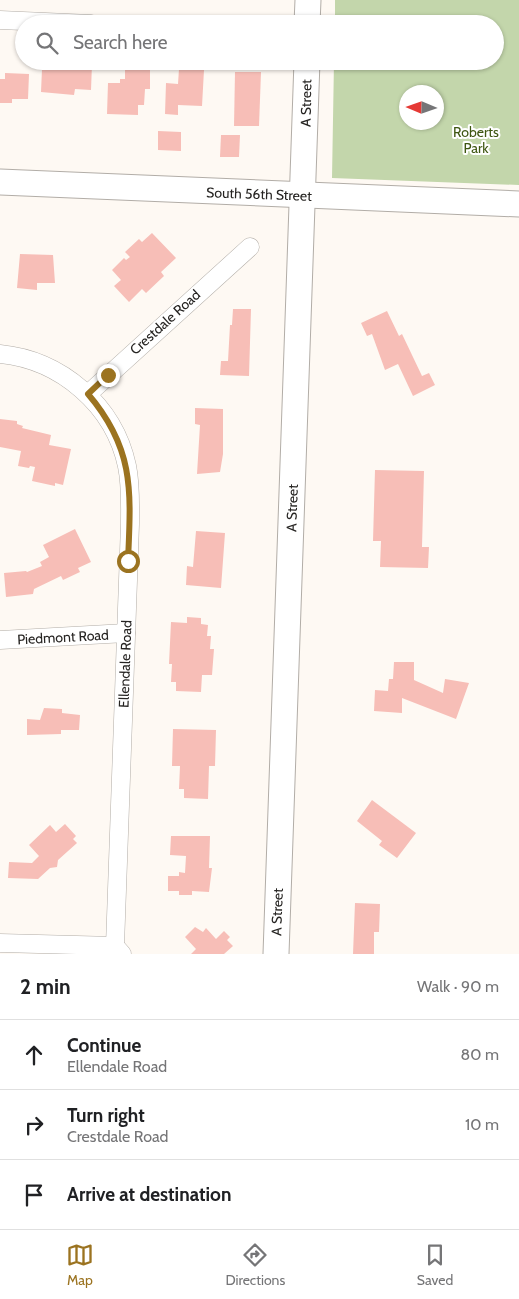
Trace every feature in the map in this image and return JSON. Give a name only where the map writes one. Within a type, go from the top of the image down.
[{"type":"main road","points":[[307,15],[308,0]]},
{"type":"main road","name":"A Street","points":[[276,954],[307,70]]},
{"type":"main road","name":"South 56th Street","points":[[0,182],[519,204]]},
{"type":"street","points":[[0,20],[15,21]]},
{"type":"street","name":"Crestdale Road","points":[[88,394],[250,246]]},
{"type":"street","points":[[0,354],[18,357],[52,369],[88,394]]},
{"type":"street","name":"Ellendale Road","points":[[88,394],[120,443],[127,465],[130,488],[118,950]]},
{"type":"street","name":"Piedmont Road","points":[[0,640],[126,633]]},
{"type":"street","points":[[0,943],[118,950]]},
{"type":"green space","name":"Roberts Park","points":[[335,0],[519,0],[519,185],[332,178],[334,70],[504,70],[504,15],[335,15]]},
{"type":"building","points":[[42,70],[92,70],[91,90],[75,89],[74,95],[41,92]]},
{"type":"building","points":[[125,70],[150,70],[150,89],[145,89],[144,105],[138,105],[138,115],[107,114],[108,83],[120,83],[120,79],[125,79]]},
{"type":"building","points":[[179,70],[204,70],[202,106],[178,105],[178,115],[165,114],[166,83],[178,84]]},
{"type":"building","points":[[235,72],[261,72],[259,126],[234,126]]},
{"type":"building","points":[[5,73],[29,74],[28,99],[12,99],[12,103],[0,103],[0,79],[5,79]]},
{"type":"building","points":[[158,131],[181,132],[181,151],[158,150]]},
{"type":"building","points":[[221,135],[240,135],[239,157],[220,157]]},
{"type":"building","points":[[152,233],[176,258],[161,272],[164,276],[146,293],[142,289],[129,302],[114,286],[121,280],[112,270],[124,258],[126,260],[130,257],[125,252],[139,239],[142,242]]},
{"type":"building","points":[[20,254],[53,255],[55,283],[37,283],[37,290],[17,288]]},
{"type":"building","points":[[233,309],[251,309],[249,376],[220,375],[221,361],[228,361]]},
{"type":"building","points":[[387,311],[399,336],[402,334],[422,376],[429,373],[435,385],[413,396],[398,364],[385,370],[372,334],[367,336],[361,323]]},
{"type":"building","points":[[195,408],[223,409],[223,454],[220,472],[197,474],[200,425],[195,424]]},
{"type":"building","points":[[0,419],[17,421],[17,424],[23,426],[22,428],[51,435],[49,445],[71,449],[63,485],[55,483],[55,486],[32,481],[35,467],[18,466],[21,451],[0,447]]},
{"type":"building","points":[[375,470],[424,471],[422,547],[429,547],[428,568],[380,567],[381,541],[373,541]]},
{"type":"building","points":[[75,529],[91,562],[78,568],[80,572],[63,580],[61,576],[34,589],[33,594],[6,597],[4,573],[27,572],[42,566],[40,562],[49,557],[43,545]]},
{"type":"building","points":[[196,531],[225,533],[221,588],[186,585],[187,566],[193,567]]},
{"type":"building","points":[[187,617],[201,618],[201,624],[208,625],[207,636],[211,636],[210,649],[214,649],[212,675],[202,675],[201,692],[176,691],[176,682],[171,682],[172,664],[169,664],[171,622],[187,623]]},
{"type":"building","points":[[394,662],[414,662],[414,680],[443,693],[445,679],[469,683],[456,719],[402,698],[402,713],[374,711],[375,690],[388,691],[389,679],[393,679]]},
{"type":"building","points":[[44,708],[62,709],[62,713],[80,715],[79,730],[61,730],[61,734],[27,735],[27,719],[40,720]]},
{"type":"building","points":[[173,729],[216,730],[215,766],[209,766],[208,799],[184,798],[184,789],[179,789],[180,766],[172,766]]},
{"type":"building","points":[[372,800],[416,833],[397,858],[379,845],[382,841],[357,821]]},
{"type":"building","points":[[65,824],[76,836],[73,839],[77,843],[58,860],[57,867],[50,868],[38,879],[8,878],[9,862],[32,863],[39,856],[29,845],[50,825],[56,832]]},
{"type":"building","points":[[171,836],[210,836],[209,868],[212,868],[209,892],[192,891],[192,895],[179,895],[179,891],[168,891],[168,876],[179,876],[179,872],[185,873],[186,856],[170,855]]},
{"type":"building","points":[[355,903],[380,904],[379,932],[374,932],[374,954],[353,954]]},
{"type":"building","points":[[195,927],[203,932],[206,928],[216,939],[224,931],[230,937],[227,940],[233,946],[224,954],[191,954],[196,949],[185,937]]},
{"type":"route","points":[[108,375],[88,394],[120,443],[127,465],[130,488],[128,561]]}]
